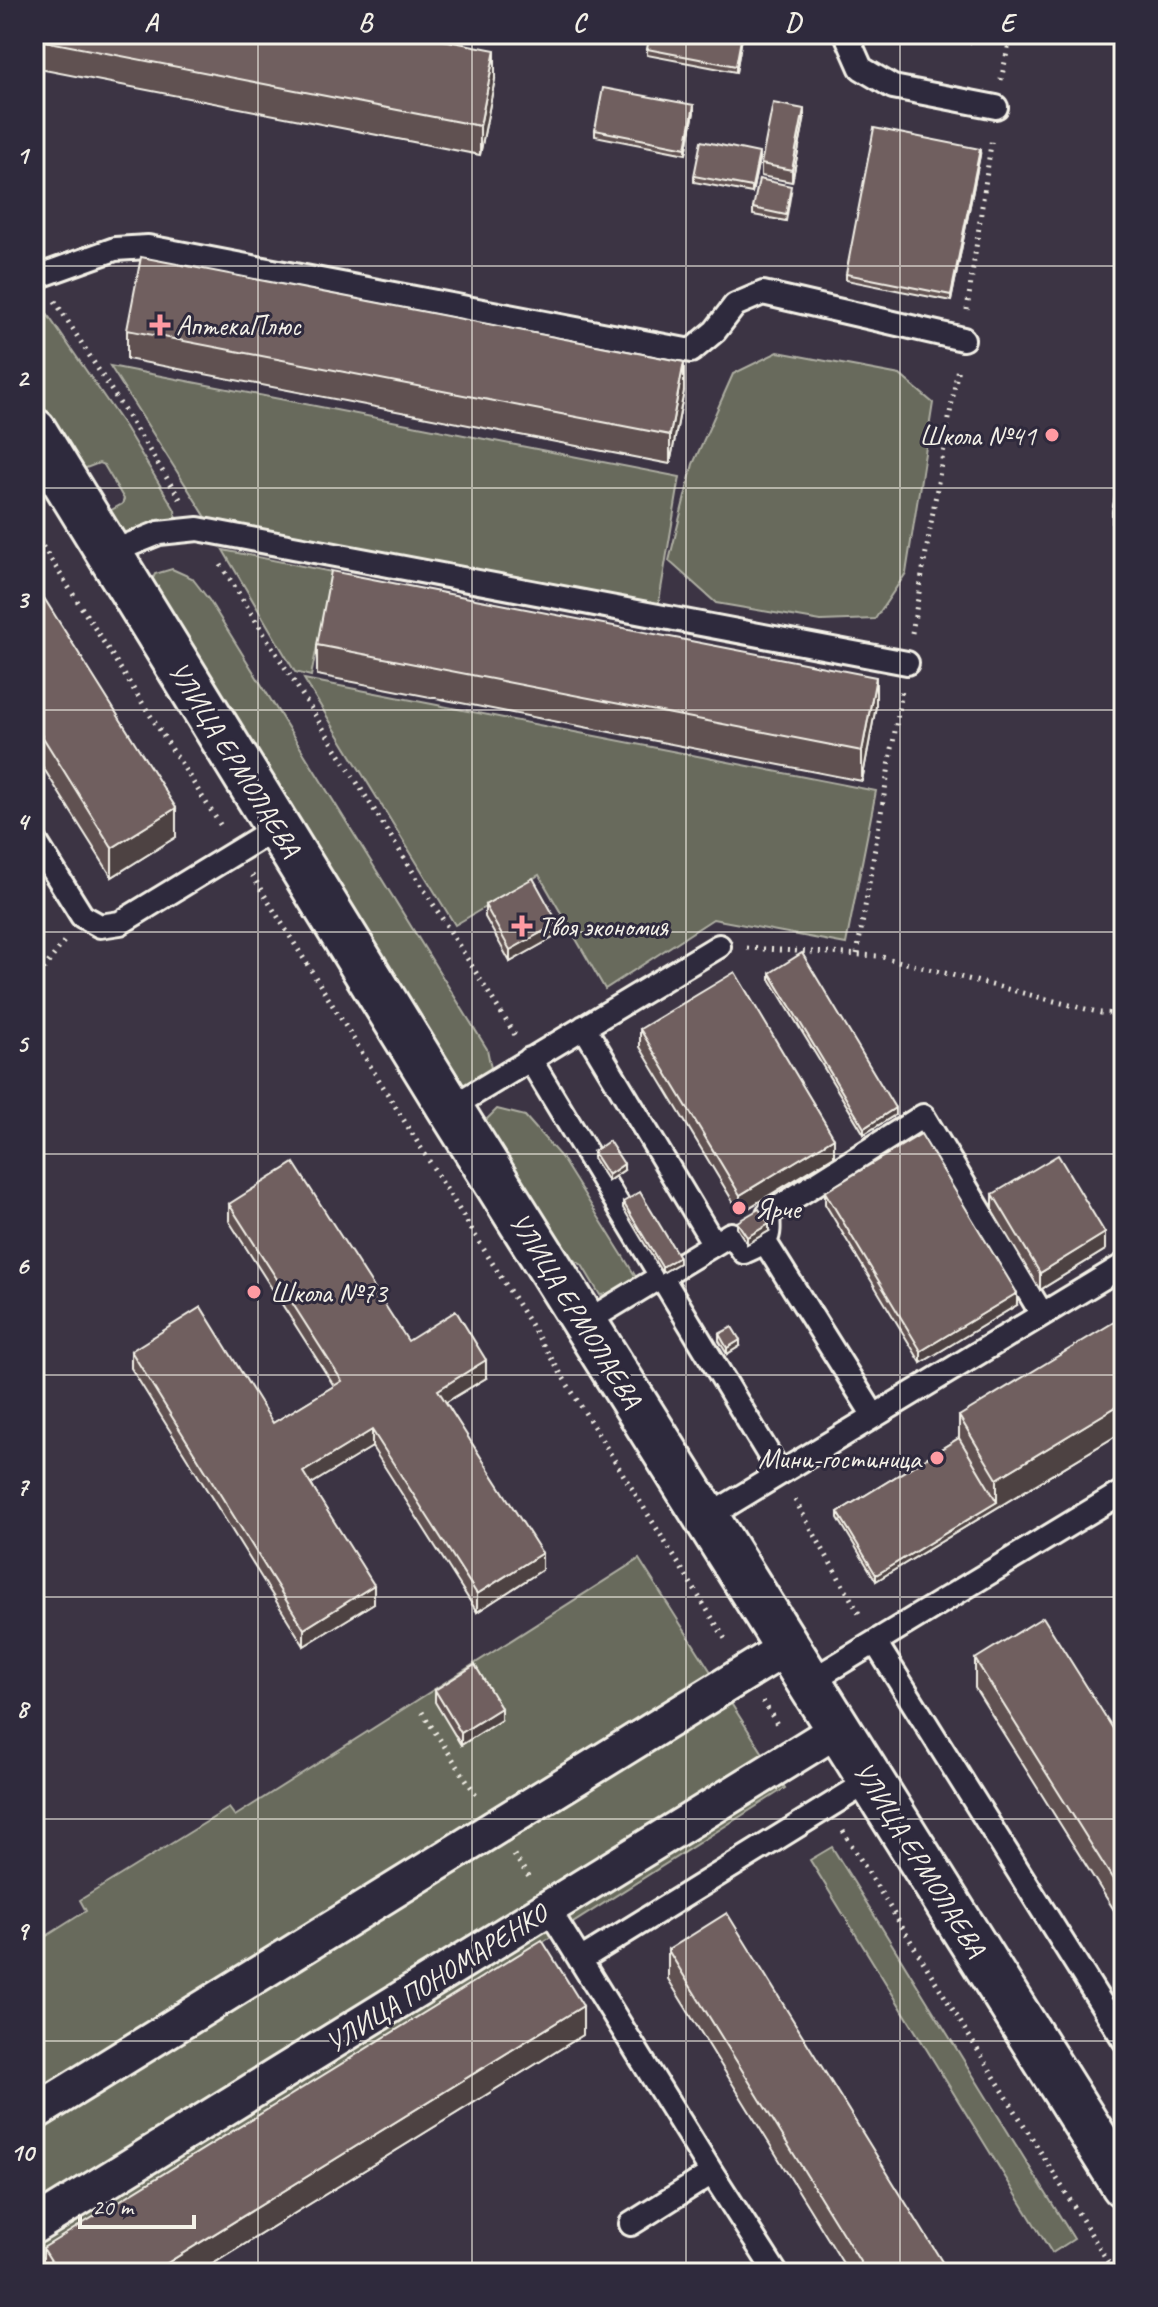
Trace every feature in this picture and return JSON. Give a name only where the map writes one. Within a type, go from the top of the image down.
[{"type":"street","name":"УЛИЦА ЕРМОЛАЕВА","points":[[34,431],[450,1108],[1124,2185]]},
{"type":"street","points":[[34,2113],[745,1672],[798,1664]]},
{"type":"street","name":"УЛИЦА ПОНОМАРЕНКО","points":[[34,2226],[838,1729]]},
{"type":"lane","points":[[841,35],[861,68],[893,87],[996,107]]},
{"type":"lane","points":[[37,277],[115,249],[148,247],[691,351],[715,331],[735,305],[763,293],[963,339]]},
{"type":"lane","points":[[109,553],[159,533],[198,529],[907,663]]},
{"type":"lane","points":[[34,839],[82,916],[100,926],[120,923],[277,827]]},
{"type":"lane","points":[[450,1108],[719,946]]},
{"type":"lane","points":[[584,1027],[714,1244]]},
{"type":"lane","points":[[530,1059],[780,1473]]},
{"type":"lane","points":[[584,1323],[731,1234],[744,1252],[765,1242],[770,1235],[768,1214],[923,1116],[1042,1314]]},
{"type":"lane","points":[[765,1242],[874,1416]]},
{"type":"lane","points":[[706,1518],[1124,1265]]},
{"type":"lane","points":[[798,1664],[875,1642],[1124,1492]]},
{"type":"lane","points":[[875,1642],[1124,2040]]},
{"type":"lane","points":[[580,1960],[871,1780]]},
{"type":"lane","points":[[548,1908],[776,2273]]},
{"type":"lane","points":[[631,2224],[712,2173]]},
{"type":"path","points":[[857,954],[963,339],[996,107],[1011,34]]},
{"type":"path","points":[[37,277],[530,1059]]},
{"type":"path","points":[[34,533],[237,852],[797,1755]]},
{"type":"path","points":[[34,982],[82,916]]},
{"type":"path","points":[[719,946],[878,956],[1101,1013],[1124,1014]]},
{"type":"path","points":[[780,1473],[875,1642]]},
{"type":"path","points":[[828,1807],[1115,2273]]},
{"type":"green space","points":[[34,312],[47,314],[125,427],[175,510],[176,521],[129,542],[106,513],[122,504],[124,499],[104,465],[99,463],[78,471],[34,407]]},
{"type":"green space","points":[[778,352],[900,375],[933,403],[906,573],[875,619],[821,621],[716,603],[669,561],[693,464],[733,374]]},
{"type":"green space","points":[[110,366],[680,477],[658,607],[209,522]]},
{"type":"green space","points":[[223,550],[332,572],[311,676],[295,672]]},
{"type":"green space","points":[[172,569],[192,578],[209,600],[487,1049],[492,1073],[466,1089],[450,1083],[148,589],[155,574]]},
{"type":"green space","points":[[304,679],[876,791],[846,944],[713,919],[605,989],[539,875],[455,925]]},
{"type":"green space","points":[[497,1109],[525,1116],[561,1157],[636,1277],[619,1293],[600,1295],[582,1265],[550,1245],[483,1123]]},
{"type":"green space","points":[[639,1559],[785,1788],[34,2266],[34,1944],[86,1911],[80,1900],[229,1808],[235,1816]]},
{"type":"green space","points":[[832,1847],[1074,2239],[1052,2253],[810,1860]]},
{"type":"building","points":[[34,34],[412,34],[495,50],[480,126],[34,39]]},
{"type":"building","points":[[650,34],[742,34],[736,66],[647,49]]},
{"type":"building","points":[[603,88],[694,105],[686,148],[595,130]]},
{"type":"building","points":[[773,103],[804,109],[792,170],[761,164]]},
{"type":"building","points":[[874,128],[980,149],[951,295],[846,274]]},
{"type":"building","points":[[701,141],[759,153],[752,187],[694,176]]},
{"type":"building","points":[[759,179],[791,186],[786,215],[753,208]]},
{"type":"building","points":[[141,257],[684,362],[670,435],[127,330]]},
{"type":"building","points":[[1124,451],[1124,515],[1112,512]]},
{"type":"building","points":[[331,571],[876,677],[862,751],[317,645]]},
{"type":"building","points":[[34,582],[176,808],[112,848],[34,723]]},
{"type":"building","name":"Твоя экономия","points":[[533,878],[558,923],[510,950],[485,905]]},
{"type":"building","points":[[802,953],[895,1108],[864,1128],[770,973]]},
{"type":"building","points":[[735,972],[834,1138],[740,1195],[640,1029]]},
{"type":"building","points":[[921,1134],[1017,1293],[921,1351],[825,1192]]},
{"type":"building","points":[[609,1141],[624,1164],[608,1175],[593,1152]]},
{"type":"building","points":[[1058,1155],[1105,1233],[1040,1273],[993,1194]]},
{"type":"building","points":[[294,1163],[408,1341],[456,1311],[486,1360],[438,1390],[542,1553],[477,1594],[372,1430],[303,1472],[374,1585],[304,1629],[131,1351],[201,1307],[273,1423],[342,1381],[229,1204]]},
{"type":"building","points":[[640,1192],[679,1257],[662,1267],[623,1202]]},
{"type":"building","points":[[759,1209],[769,1224],[747,1237],[737,1222]]},
{"type":"building","points":[[1124,1316],[1124,1402],[997,1479],[959,1416]]},
{"type":"building","points":[[732,1327],[740,1340],[727,1348],[719,1334]]},
{"type":"building","points":[[959,1438],[997,1502],[876,1575],[838,1512]]},
{"type":"building","points":[[1043,1617],[1124,1746],[1124,1897],[975,1659]]},
{"type":"building","points":[[475,1665],[501,1708],[461,1733],[435,1690]]},
{"type":"building","points":[[727,1913],[949,2273],[867,2273],[668,1950]]},
{"type":"building","points":[[542,1940],[583,2006],[151,2273],[59,2273],[43,2248]]},
{"type":"place","name":"АптекаПлюс","points":[[160,325]]},
{"type":"place","name":"Школа №41","points":[[1052,435]]},
{"type":"place","name":"Твоя экономия","points":[[522,926]]},
{"type":"place","name":"Ярче","points":[[739,1208]]},
{"type":"place","name":"Школа №73","points":[[254,1292]]},
{"type":"place","name":"Мини-гостиница","points":[[937,1458]]}]
